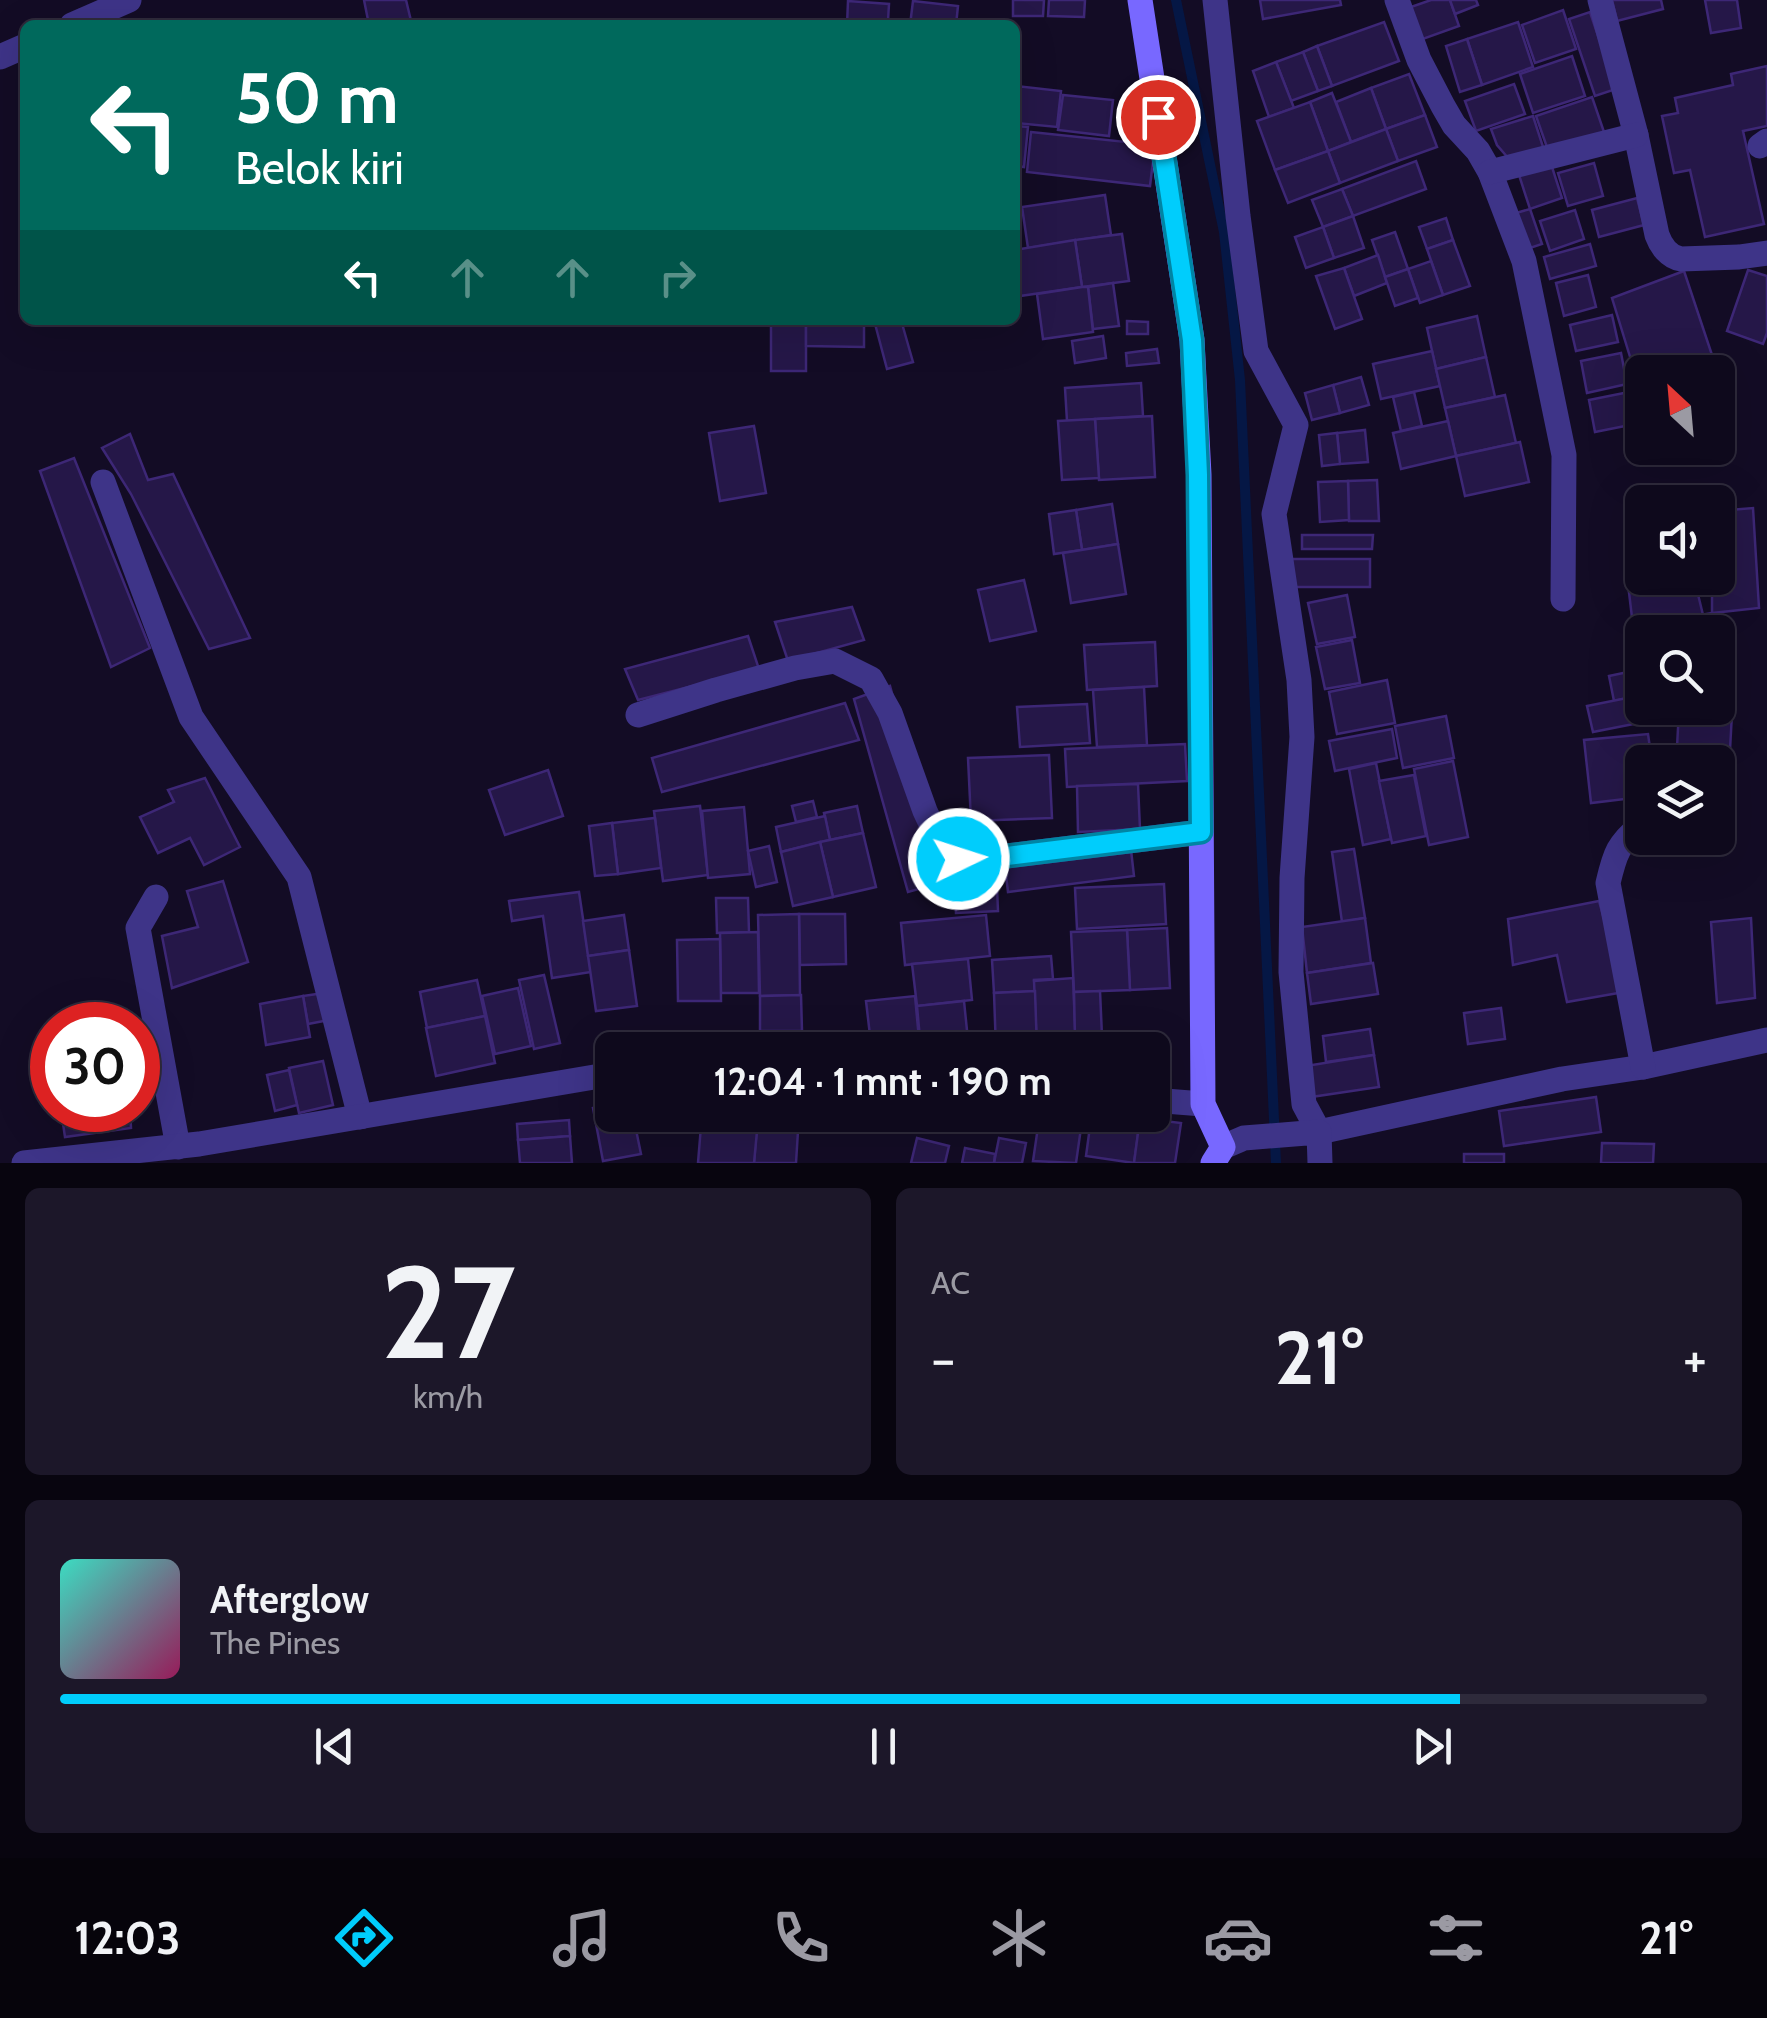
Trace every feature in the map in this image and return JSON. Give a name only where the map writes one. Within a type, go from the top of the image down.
[{"type":"main road","points":[[1140,0],[1192,340],[1198,475],[1202,1104],[1226,1149]]},
{"type":"street","points":[[83,20],[129,0]]},
{"type":"street","points":[[1215,0],[1256,350],[1296,425],[1274,514],[1299,680],[1302,736],[1292,878],[1291,972],[1304,1104],[1319,1132],[1320,1163]]},
{"type":"street","points":[[1397,0],[1419,60],[1443,106],[1490,172],[1524,261],[1564,454],[1563,599]]},
{"type":"street","points":[[1600,0],[1658,235],[1668,252],[1681,258],[1767,253]]},
{"type":"street","points":[[1490,172],[1636,135]]},
{"type":"street","points":[[103,482],[191,717],[299,878],[360,1117]]},
{"type":"street","points":[[638,715],[763,677],[835,661],[871,679],[890,713],[942,848],[959,859],[1201,832]]},
{"type":"street","points":[[1625,838],[1612,862],[1608,884],[1643,1066]]},
{"type":"street","points":[[156,898],[138,928],[178,1147]]},
{"type":"street","points":[[1226,1149],[1767,1040]]},
{"type":"street","points":[[24,1163],[178,1147],[595,1077]]},
{"type":"street","points":[[1170,1101],[1202,1104]]},
{"type":"building","points":[[364,0],[406,0],[411,20],[368,20]]},
{"type":"building","points":[[1013,0],[1044,0],[1043,16],[1013,16]]},
{"type":"building","points":[[1049,0],[1085,0],[1084,17],[1048,16]]},
{"type":"building","points":[[1260,0],[1340,0],[1341,5],[1263,19]]},
{"type":"building","points":[[1431,0],[1450,0],[1459,26],[1420,40],[1408,8]]},
{"type":"building","points":[[1450,0],[1476,0],[1478,5],[1455,14]]},
{"type":"building","points":[[1612,0],[1661,0],[1663,9],[1617,21]]},
{"type":"building","points":[[1705,0],[1737,0],[1741,28],[1711,33]]},
{"type":"building","points":[[848,1],[889,4],[888,20],[847,20]]},
{"type":"building","points":[[913,1],[958,6],[957,20],[911,20]]},
{"type":"building","points":[[1563,10],[1576,49],[1535,63],[1522,25]]},
{"type":"building","points":[[1590,12],[1616,89],[1595,96],[1569,19]]},
{"type":"building","points":[[1384,22],[1399,61],[1332,86],[1317,46]]},
{"type":"building","points":[[1518,22],[1533,67],[1482,85],[1467,39]]},
{"type":"building","points":[[1467,39],[1482,85],[1460,92],[1446,46]]},
{"type":"building","points":[[1317,46],[1332,86],[1318,91],[1303,52]]},
{"type":"building","points":[[1303,52],[1318,91],[1291,101],[1276,62]]},
{"type":"building","points":[[1572,56],[1585,96],[1533,113],[1520,74]]},
{"type":"building","points":[[1276,62],[1294,108],[1269,117],[1253,71]]},
{"type":"building","points":[[1767,66],[1767,126],[1743,131],[1764,224],[1705,237],[1690,170],[1674,173],[1662,116],[1678,113],[1675,98],[1733,85],[1731,74]]},
{"type":"building","points":[[1409,74],[1425,115],[1386,129],[1371,88]]},
{"type":"building","points":[[1514,84],[1525,114],[1476,131],[1465,101]]},
{"type":"building","points":[[1020,87],[1061,91],[1057,127],[1020,123]]},
{"type":"building","points":[[1371,88],[1386,129],[1351,142],[1336,102]]},
{"type":"building","points":[[1332,93],[1351,142],[1328,151],[1310,102]]},
{"type":"building","points":[[1063,95],[1113,100],[1109,136],[1058,130]]},
{"type":"building","points":[[1592,97],[1605,135],[1549,153],[1536,116]]},
{"type":"building","points":[[1310,102],[1328,151],[1275,170],[1257,121]]},
{"type":"building","points":[[1425,115],[1437,147],[1398,161],[1386,129]]},
{"type":"building","points":[[1533,116],[1545,153],[1509,159],[1497,145],[1491,129]]},
{"type":"building","points":[[1020,126],[1028,127],[1024,167],[1020,167]]},
{"type":"building","points":[[1386,129],[1398,161],[1340,183],[1328,151]]},
{"type":"building","points":[[1031,132],[1155,145],[1150,186],[1027,172]]},
{"type":"building","points":[[1328,151],[1340,183],[1288,203],[1275,170]]},
{"type":"building","points":[[1416,161],[1426,189],[1353,216],[1342,189]]},
{"type":"building","points":[[1594,163],[1603,196],[1568,206],[1558,173]]},
{"type":"building","points":[[1552,167],[1562,198],[1530,209],[1519,175]]},
{"type":"building","points":[[1342,189],[1353,216],[1323,227],[1312,200]]},
{"type":"building","points":[[1105,195],[1111,235],[1028,248],[1022,207]]},
{"type":"building","points":[[1637,198],[1644,225],[1599,237],[1592,210]]},
{"type":"building","points":[[1530,209],[1542,244],[1530,248],[1516,213]]},
{"type":"building","points":[[1575,210],[1584,239],[1550,251],[1540,221]]},
{"type":"building","points":[[1353,216],[1364,248],[1334,258],[1323,227]]},
{"type":"building","points":[[1446,218],[1453,240],[1427,249],[1419,227]]},
{"type":"building","points":[[1323,227],[1334,258],[1306,268],[1295,237]]},
{"type":"building","points":[[1395,232],[1408,269],[1385,277],[1372,240]]},
{"type":"building","points":[[1122,234],[1129,281],[1082,287],[1075,240]]},
{"type":"building","points":[[1075,240],[1082,287],[1020,296],[1020,249]]},
{"type":"building","points":[[1453,240],[1470,286],[1443,295],[1427,249]]},
{"type":"building","points":[[1590,244],[1596,266],[1550,279],[1544,257]]},
{"type":"building","points":[[1378,255],[1387,283],[1354,296],[1344,268]]},
{"type":"building","points":[[1431,261],[1443,295],[1420,303],[1408,269]]},
{"type":"building","points":[[1344,268],[1362,319],[1335,329],[1316,276]]},
{"type":"building","points":[[1408,269],[1418,298],[1395,306],[1385,277]]},
{"type":"building","points":[[1748,270],[1767,276],[1767,333],[1763,344],[1727,331]]},
{"type":"building","points":[[1684,271],[1712,355],[1629,355],[1612,298]]},
{"type":"building","points":[[1588,275],[1596,307],[1564,316],[1556,283]]},
{"type":"building","points":[[1113,283],[1119,326],[1093,329],[1088,287]]},
{"type":"building","points":[[1088,287],[1093,332],[1043,339],[1037,294]]},
{"type":"building","points":[[1612,315],[1618,342],[1576,351],[1570,325]]},
{"type":"building","points":[[1477,316],[1486,357],[1436,369],[1427,328]]},
{"type":"building","points":[[1127,321],[1148,322],[1148,334],[1127,334]]},
{"type":"building","points":[[771,325],[806,325],[806,371],[771,371]]},
{"type":"building","points":[[806,325],[864,325],[864,347],[806,346]]},
{"type":"building","points":[[875,325],[902,325],[913,362],[887,369]]},
{"type":"building","points":[[1103,336],[1106,358],[1075,363],[1072,341]]},
{"type":"building","points":[[1157,349],[1159,363],[1127,366],[1126,353]]},
{"type":"building","points":[[1432,351],[1440,386],[1381,399],[1373,364]]},
{"type":"building","points":[[1621,353],[1625,384],[1587,393],[1581,361]]},
{"type":"building","points":[[1486,357],[1495,397],[1445,408],[1436,369]]},
{"type":"building","points":[[1361,377],[1369,405],[1340,413],[1333,385]]},
{"type":"building","points":[[1141,383],[1143,416],[1067,421],[1065,388]]},
{"type":"building","points":[[1333,385],[1340,413],[1312,420],[1305,393]]},
{"type":"building","points":[[1414,392],[1422,426],[1401,431],[1393,397]]},
{"type":"building","points":[[1625,393],[1625,426],[1595,432],[1589,400]]},
{"type":"building","points":[[1505,395],[1516,443],[1456,456],[1445,408]]},
{"type":"building","points":[[1152,416],[1155,477],[1099,480],[1095,419]]},
{"type":"building","points":[[1095,419],[1099,478],[1062,480],[1058,421]]},
{"type":"building","points":[[1448,421],[1456,456],[1401,469],[1393,433]]},
{"type":"building","points":[[754,426],[766,493],[720,501],[709,433]]},
{"type":"building","points":[[1365,430],[1368,462],[1340,464],[1337,433]]},
{"type":"building","points":[[1337,433],[1340,464],[1322,466],[1319,435]]},
{"type":"building","points":[[130,434],[148,480],[173,474],[250,638],[209,649],[131,494],[102,448]]},
{"type":"building","points":[[1520,442],[1529,482],[1465,496],[1456,456]]},
{"type":"building","points":[[74,458],[150,648],[111,667],[40,471]]},
{"type":"building","points":[[1377,480],[1379,521],[1349,521],[1348,481]]},
{"type":"building","points":[[1348,481],[1349,520],[1320,522],[1318,482]]},
{"type":"building","points":[[1112,504],[1118,544],[1082,550],[1076,510]]},
{"type":"building","points":[[1753,508],[1759,608],[1712,613],[1712,595],[1735,595],[1735,510]]},
{"type":"building","points":[[1076,510],[1082,550],[1054,554],[1049,514]]},
{"type":"building","points":[[1302,535],[1373,535],[1372,549],[1302,549]]},
{"type":"building","points":[[1118,544],[1126,594],[1071,603],[1063,553]]},
{"type":"building","points":[[1292,559],[1370,559],[1370,587],[1292,587]]},
{"type":"building","points":[[1024,580],[1036,631],[990,641],[978,590]]},
{"type":"building","points":[[1347,595],[1355,637],[1317,644],[1308,603]]},
{"type":"building","points":[[1629,595],[1698,595],[1703,615],[1632,615]]},
{"type":"building","points":[[852,607],[864,640],[788,661],[775,622]]},
{"type":"building","points":[[748,636],[759,669],[638,700],[625,669]]},
{"type":"building","points":[[1352,640],[1360,683],[1325,689],[1316,647]]},
{"type":"building","points":[[1155,642],[1157,686],[1087,690],[1084,645]]},
{"type":"building","points":[[1625,673],[1625,699],[1614,701],[1609,676]]},
{"type":"building","points":[[1387,680],[1395,723],[1337,734],[1329,692]]},
{"type":"building","points":[[890,686],[944,882],[908,892],[854,699]]},
{"type":"building","points":[[1144,687],[1147,745],[1097,747],[1093,690]]},
{"type":"building","points":[[1625,698],[1625,725],[1628,725],[1593,732],[1587,706]]},
{"type":"building","points":[[845,703],[859,740],[662,792],[652,758]]},
{"type":"building","points":[[1087,704],[1090,743],[1020,747],[1017,707]]},
{"type":"building","points":[[1446,716],[1454,758],[1403,768],[1395,726]]},
{"type":"building","points":[[1678,725],[1731,725],[1730,745],[1677,745]]},
{"type":"building","points":[[1392,729],[1397,758],[1335,771],[1329,741]]},
{"type":"building","points":[[1648,734],[1650,745],[1625,745],[1625,799],[1591,803],[1584,740]]},
{"type":"building","points":[[1185,744],[1187,781],[1067,787],[1065,749]]},
{"type":"building","points":[[1049,755],[1052,818],[971,821],[968,758]]},
{"type":"building","points":[[1453,761],[1468,837],[1429,845],[1414,769]]},
{"type":"building","points":[[1376,763],[1391,839],[1363,845],[1349,769]]},
{"type":"building","points":[[548,770],[563,816],[505,835],[489,790]]},
{"type":"building","points":[[1414,775],[1426,836],[1392,843],[1379,781]]},
{"type":"building","points":[[205,778],[240,847],[204,865],[190,838],[158,853],[140,817],[174,802],[168,790]]},
{"type":"building","points":[[1138,784],[1140,829],[1078,832],[1077,786]]},
{"type":"building","points":[[813,801],[817,817],[796,822],[792,806]]},
{"type":"building","points":[[700,806],[708,875],[663,881],[654,811]]},
{"type":"building","points":[[857,806],[863,833],[830,840],[824,813]]},
{"type":"building","points":[[744,807],[750,874],[708,878],[702,811]]},
{"type":"building","points":[[825,816],[830,840],[781,852],[776,827]]},
{"type":"building","points":[[655,818],[661,868],[618,874],[612,823]]},
{"type":"building","points":[[612,823],[618,874],[595,876],[589,826]]},
{"type":"building","points":[[863,833],[876,887],[833,897],[820,842]]},
{"type":"building","points":[[820,842],[833,897],[793,906],[781,852]]},
{"type":"building","points":[[769,846],[777,882],[756,887],[748,851]]},
{"type":"building","points":[[1354,849],[1365,918],[1342,922],[1332,852]]},
{"type":"building","points":[[1131,850],[1134,876],[1008,892],[1005,867]]},
{"type":"building","points":[[996,864],[998,911],[956,913],[954,865]]},
{"type":"building","points":[[223,881],[248,962],[172,988],[162,936],[198,927],[187,891]]},
{"type":"building","points":[[1164,884],[1166,924],[1077,929],[1075,888]]},
{"type":"building","points":[[579,892],[591,972],[552,978],[543,916],[512,921],[509,901]]},
{"type":"building","points":[[716,898],[748,898],[749,932],[717,933]]},
{"type":"building","points":[[1599,901],[1624,992],[1567,1002],[1557,955],[1513,965],[1508,919]]},
{"type":"building","points":[[799,914],[845,914],[846,964],[800,965]]},
{"type":"building","points":[[799,914],[800,995],[760,996],[758,915]]},
{"type":"building","points":[[624,915],[629,950],[588,956],[583,921]]},
{"type":"building","points":[[986,915],[990,956],[905,965],[901,923]]},
{"type":"building","points":[[1365,918],[1371,963],[1307,973],[1302,927]]},
{"type":"building","points":[[1751,918],[1755,998],[1717,1003],[1711,922]]},
{"type":"building","points":[[1167,928],[1170,988],[1130,990],[1127,930]]},
{"type":"building","points":[[1127,930],[1130,990],[1074,992],[1071,932]]},
{"type":"building","points":[[758,932],[759,993],[721,993],[720,933]]},
{"type":"building","points":[[720,939],[721,1001],[678,1001],[677,940]]},
{"type":"building","points":[[629,950],[637,1006],[596,1011],[588,956]]},
{"type":"building","points":[[1051,956],[1053,979],[1034,980],[1035,991],[994,993],[992,960]]},
{"type":"building","points":[[968,959],[972,1000],[917,1006],[912,964]]},
{"type":"building","points":[[1373,963],[1378,994],[1311,1004],[1307,973]]},
{"type":"building","points":[[544,975],[560,1043],[534,1049],[519,980]]},
{"type":"building","points":[[1073,978],[1075,1032],[1036,1032],[1034,981]]},
{"type":"building","points":[[477,980],[485,1016],[427,1028],[420,992]]},
{"type":"building","points":[[518,988],[531,1046],[495,1054],[482,996]]},
{"type":"building","points":[[1035,991],[1036,1032],[995,1032],[994,993]]},
{"type":"building","points":[[1100,991],[1102,1032],[1075,1032],[1074,992]]},
{"type":"building","points":[[324,993],[329,1020],[308,1024],[303,996]]},
{"type":"building","points":[[801,995],[802,1031],[760,1031],[760,996]]},
{"type":"building","points":[[303,996],[310,1037],[266,1045],[260,1004]]},
{"type":"building","points":[[915,996],[918,1032],[870,1032],[866,1001]]},
{"type":"building","points":[[964,1001],[967,1032],[919,1032],[917,1006]]},
{"type":"building","points":[[1501,1008],[1505,1039],[1468,1044],[1464,1013]]},
{"type":"building","points":[[485,1016],[495,1063],[436,1076],[426,1028]]},
{"type":"building","points":[[1370,1029],[1374,1055],[1326,1062],[1323,1036]]},
{"type":"building","points":[[1374,1055],[1379,1087],[1311,1097],[1306,1066]]},
{"type":"building","points":[[323,1061],[333,1105],[299,1113],[289,1068]]},
{"type":"building","points":[[289,1070],[297,1105],[275,1111],[267,1075]]},
{"type":"building","points":[[1596,1097],[1601,1132],[1504,1146],[1499,1111]]},
{"type":"building","points":[[569,1120],[570,1136],[518,1140],[517,1124]]},
{"type":"building","points":[[1170,1122],[1181,1123],[1175,1163],[1134,1163],[1138,1132],[1170,1132]]},
{"type":"building","points":[[64,1132],[102,1132],[65,1137]]},
{"type":"building","points":[[598,1132],[636,1132],[641,1154],[603,1161]]},
{"type":"building","points":[[701,1132],[757,1132],[754,1163],[698,1163]]},
{"type":"building","points":[[757,1132],[798,1132],[796,1163],[754,1163]]},
{"type":"building","points":[[1037,1132],[1080,1132],[1076,1163],[1033,1161]]},
{"type":"building","points":[[1089,1132],[1138,1132],[1134,1163],[1086,1156]]},
{"type":"building","points":[[570,1136],[572,1163],[520,1163],[518,1140]]},
{"type":"building","points":[[917,1138],[949,1146],[945,1163],[911,1163]]},
{"type":"building","points":[[999,1138],[1026,1143],[1022,1163],[994,1163]]},
{"type":"building","points":[[1602,1143],[1654,1144],[1653,1163],[1601,1163]]},
{"type":"building","points":[[965,1148],[995,1154],[994,1163],[962,1163]]},
{"type":"building","points":[[1464,1154],[1504,1154],[1504,1163],[1464,1163]]},
{"type":"waterway","points":[[1176,0],[1224,232],[1240,380],[1276,1163]]},
{"type":"route","points":[[959,859],[1201,832],[1198,475],[1192,340],[1158,117]]}]
